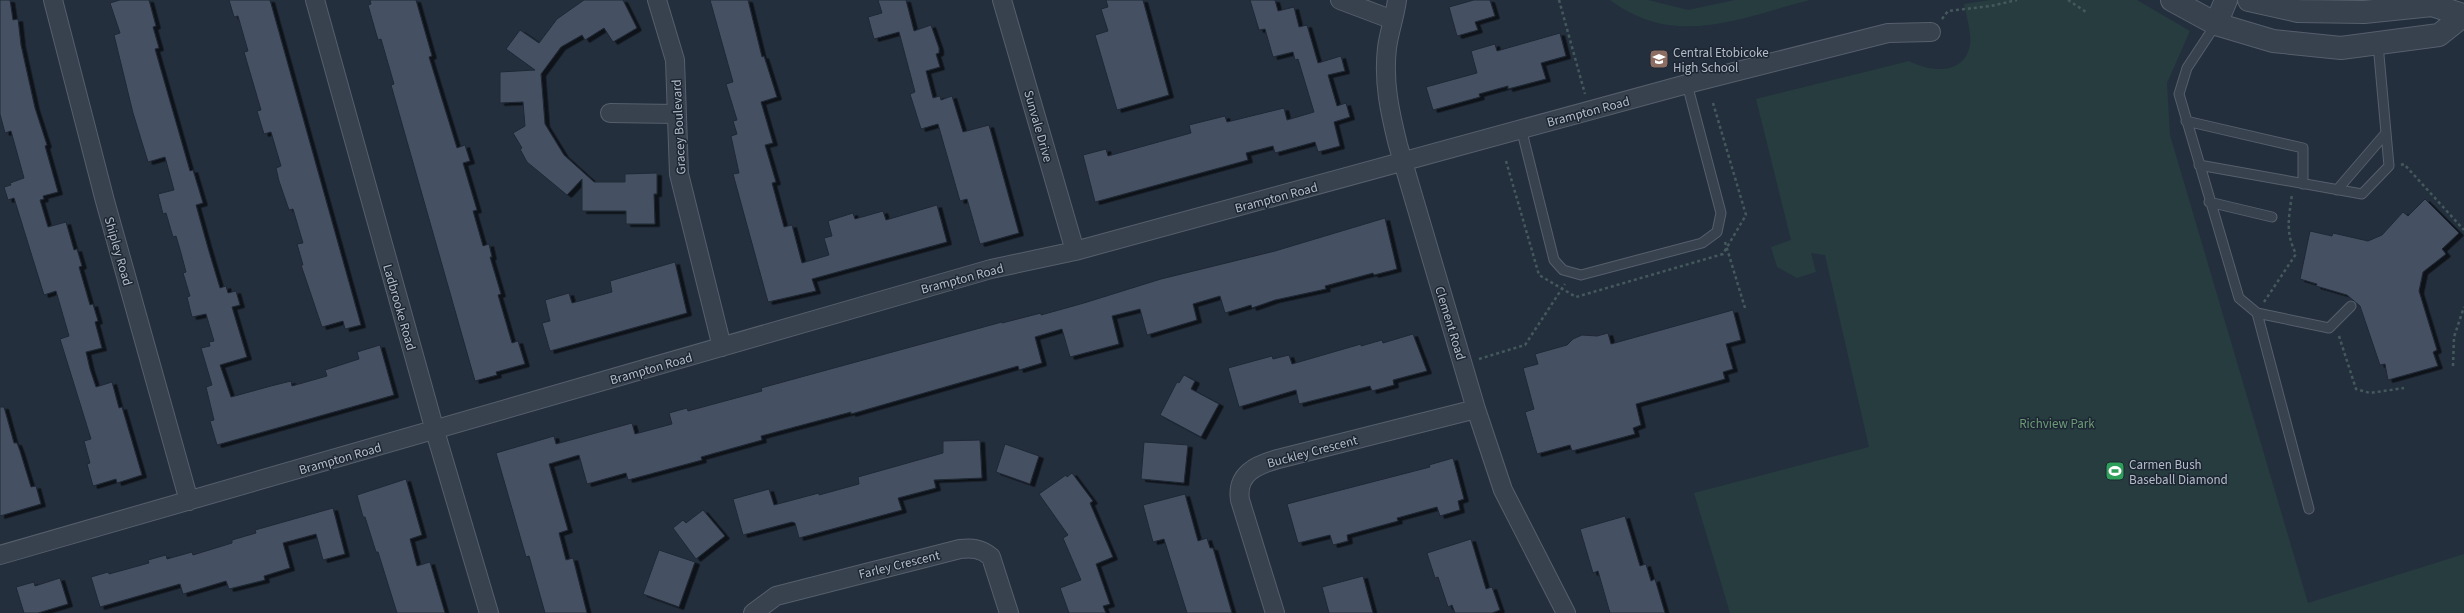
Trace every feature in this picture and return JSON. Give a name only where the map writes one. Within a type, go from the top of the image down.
[{"type":"street","name":"Shipley Road","points":[[53,0],[105,201],[189,501]]},
{"type":"street","name":"Ladbrooke Road","points":[[315,0],[434,431],[489,613]]},
{"type":"street","name":"Gracey Boulevard","points":[[657,0],[675,60],[679,174],[722,347]]},
{"type":"street","name":"Sunvale Drive","points":[[1002,0],[1075,251]]},
{"type":"street","points":[[1340,0],[1393,20]]},
{"type":"street","name":"Clement Road","points":[[1398,0],[1387,48],[1385,75],[1388,103],[1403,162],[1476,409],[1503,490],[1566,613]]},
{"type":"street","points":[[2172,0],[2216,24],[2273,41],[2341,48],[2439,35],[2462,13]]},
{"type":"street","points":[[2216,24],[2226,0]]},
{"type":"street","points":[[2249,0],[2298,11],[2364,12],[2432,5],[2462,13]]},
{"type":"street","name":"Brampton Road","points":[[0,555],[434,431],[991,269],[1075,251],[1403,162],[1521,128],[1888,33],[1931,32]]},
{"type":"street","points":[[610,113],[676,114]]},
{"type":"street","name":"Buckley Crescent","points":[[1275,613],[1240,500],[1240,486],[1247,473],[1254,467],[1278,459],[1476,409]]},
{"type":"street","name":"Farley Crescent","points":[[753,613],[776,596],[960,549],[973,548],[984,551],[991,557],[1009,613]]},
{"type":"lane","points":[[2216,24],[2187,68],[2179,94],[2239,298],[2257,313],[2329,328],[2352,306]]},
{"type":"lane","points":[[2199,164],[2362,194],[2389,166],[2378,44]]},
{"type":"lane","points":[[1521,128],[1554,260],[1562,270],[1572,274],[1588,274],[1702,243],[1713,237],[1720,226],[1721,213],[1687,84]]},
{"type":"lane","points":[[2186,121],[2303,148],[2303,184]]},
{"type":"lane","points":[[2337,190],[2386,133]]},
{"type":"lane","points":[[2210,202],[2272,217]]},
{"type":"lane","points":[[2257,313],[2309,508]]},
{"type":"path","points":[[1559,0],[1590,110]]},
{"type":"path","points":[[1931,32],[1948,11],[1991,6],[2016,0]]},
{"type":"path","points":[[2068,0],[2086,12]]},
{"type":"path","points":[[1506,161],[1538,275],[1576,297],[1723,254],[1746,215],[1713,103]]},
{"type":"path","points":[[2389,166],[2404,164],[2464,230]]},
{"type":"path","points":[[2257,313],[2296,254],[2289,240],[2288,229],[2293,182]]},
{"type":"path","points":[[1720,226],[1745,308]]},
{"type":"path","points":[[1463,363],[1525,345],[1572,274]]},
{"type":"path","points":[[2453,366],[2454,337],[2464,307]]},
{"type":"path","points":[[2335,322],[2356,389],[2370,393],[2404,388]]},
{"type":"green space","points":[[1610,0],[1648,0],[1688,10],[1735,0],[1810,0],[1733,21],[1708,25],[1684,26],[1659,23],[1635,15]]},
{"type":"green space","name":"Richview Park","points":[[1990,0],[2137,0],[2190,31],[2167,83],[2170,135],[2308,603],[2464,554],[2464,613],[1730,613],[1694,493],[1869,447],[1825,255],[1811,253],[1816,272],[1797,278],[1777,267],[1771,247],[1791,240],[1756,99],[1909,61],[1927,68],[1945,69],[1954,67],[1967,55],[1970,45],[1970,30],[1964,4]]},
{"type":"building","points":[[0,0],[10,0],[13,20],[18,19],[21,45],[35,108],[47,145],[45,146],[58,192],[43,196],[44,199],[40,200],[48,227],[66,222],[74,250],[77,249],[82,266],[79,267],[90,305],[93,304],[98,321],[95,322],[102,348],[86,352],[90,369],[96,387],[112,382],[119,408],[122,407],[142,475],[117,483],[116,479],[93,486],[87,464],[90,463],[84,441],[91,439],[60,339],[69,336],[56,291],[44,295],[14,198],[8,200],[4,187],[24,178],[11,131],[5,133],[0,114]]},
{"type":"building","points":[[120,0],[149,0],[156,26],[153,27],[159,48],[155,49],[190,171],[193,170],[203,203],[196,205],[208,248],[220,288],[226,286],[228,293],[236,291],[240,305],[232,307],[247,357],[220,365],[231,397],[291,381],[292,386],[327,376],[325,370],[359,359],[357,352],[380,345],[394,395],[217,445],[210,421],[214,420],[206,387],[212,385],[201,348],[210,346],[209,342],[214,341],[206,314],[192,317],[187,297],[190,296],[183,273],[186,272],[181,253],[176,236],[173,237],[166,213],[163,214],[158,194],[174,190],[165,157],[148,162],[133,113],[114,35],[120,33],[110,3]]},
{"type":"building","points":[[229,0],[270,0],[361,325],[345,329],[343,321],[322,327],[301,265],[303,265],[297,244],[303,243],[293,209],[289,210],[279,181],[276,168],[281,166],[271,132],[264,134],[257,111],[261,110],[244,52],[248,51],[238,16],[234,17]]},
{"type":"building","points":[[370,0],[416,0],[432,56],[429,57],[457,148],[465,145],[470,161],[463,163],[477,210],[473,211],[483,246],[489,244],[492,257],[490,257],[501,294],[498,295],[512,343],[518,341],[525,364],[496,372],[497,375],[475,381],[391,85],[394,84],[381,39],[378,40],[368,5],[371,4]]},
{"type":"building","points":[[584,0],[623,0],[637,28],[613,42],[604,28],[585,40],[582,35],[561,47],[541,74],[545,124],[564,155],[594,182],[625,182],[625,174],[657,173],[657,194],[654,194],[655,224],[626,224],[626,211],[582,211],[582,179],[567,195],[527,162],[520,149],[522,148],[513,133],[525,126],[523,102],[500,103],[500,72],[535,70],[506,49],[520,30],[539,43],[557,19]]},
{"type":"building","points":[[710,0],[748,0],[762,57],[764,56],[777,97],[761,102],[773,143],[765,145],[776,182],[772,183],[784,227],[792,225],[802,263],[829,255],[824,238],[832,236],[828,221],[853,213],[855,219],[883,211],[886,220],[937,205],[947,242],[812,279],[816,291],[768,302],[733,174],[739,173],[731,136],[737,134],[733,121],[737,120],[726,84],[733,82]]},
{"type":"building","points":[[878,0],[906,0],[914,31],[931,25],[939,48],[939,53],[936,54],[940,67],[926,71],[933,98],[940,96],[941,100],[952,96],[963,132],[989,125],[1019,233],[980,244],[967,199],[960,201],[938,124],[921,129],[910,94],[915,92],[899,32],[874,39],[868,17],[882,13]]},
{"type":"building","points":[[1106,0],[1143,0],[1169,95],[1117,110],[1095,35],[1108,31],[1101,9],[1108,7]]},
{"type":"building","points":[[1250,0],[1275,0],[1278,11],[1294,7],[1299,27],[1307,25],[1318,63],[1341,56],[1345,71],[1328,75],[1337,106],[1346,103],[1350,117],[1334,122],[1340,146],[1318,152],[1315,142],[1275,153],[1273,146],[1246,153],[1248,160],[1095,202],[1083,155],[1106,149],[1108,156],[1191,133],[1189,125],[1225,116],[1227,122],[1284,108],[1287,120],[1314,112],[1298,59],[1295,60],[1293,52],[1273,57],[1265,29],[1259,30]]},
{"type":"building","points":[[1474,0],[1490,0],[1495,16],[1475,22],[1478,30],[1457,36],[1449,7]]},
{"type":"building","points":[[1560,33],[1566,56],[1541,63],[1546,79],[1508,89],[1508,86],[1479,94],[1480,97],[1433,110],[1426,87],[1477,73],[1471,51],[1495,44],[1497,51]]},
{"type":"building","points":[[2425,199],[2459,233],[2442,249],[2446,254],[2423,272],[2419,291],[2437,350],[2433,352],[2438,366],[2388,380],[2385,364],[2380,365],[2360,306],[2347,295],[2316,286],[2317,284],[2300,279],[2310,231],[2332,236],[2333,233],[2368,241],[2382,235],[2403,212],[2408,216]]},
{"type":"building","points":[[1385,218],[1397,269],[1374,275],[1373,273],[1325,286],[1326,289],[1275,300],[1252,308],[1251,305],[1225,313],[1220,296],[1193,304],[1197,320],[1147,335],[1140,309],[1112,316],[1119,344],[1070,357],[1062,329],[1035,337],[1042,363],[1019,370],[1018,366],[851,414],[851,412],[761,436],[762,440],[701,457],[702,460],[628,480],[626,473],[587,484],[579,455],[549,464],[568,530],[559,533],[566,560],[573,558],[587,613],[545,613],[529,556],[526,557],[496,453],[554,436],[556,444],[632,423],[635,434],[672,424],[669,413],[687,408],[688,411],[762,391],[761,388],[1002,322],[1041,313],[1041,315],[1161,279],[1275,251]]},
{"type":"building","points":[[675,262],[687,313],[550,351],[542,323],[550,321],[545,300],[569,293],[572,303],[612,292],[610,281]]},
{"type":"building","points":[[1733,310],[1741,340],[1726,344],[1733,369],[1723,372],[1725,379],[1636,404],[1641,425],[1633,428],[1635,434],[1572,451],[1570,445],[1537,454],[1525,412],[1534,409],[1523,368],[1538,364],[1535,354],[1567,345],[1573,339],[1582,335],[1597,336],[1608,333],[1611,344]]},
{"type":"building","points":[[1413,334],[1427,371],[1393,380],[1394,385],[1372,391],[1370,386],[1299,404],[1296,390],[1239,407],[1228,368],[1272,356],[1273,359],[1289,355],[1292,364],[1361,344],[1361,346],[1382,340],[1383,343]]},
{"type":"building","points":[[1184,375],[1195,381],[1191,389],[1219,404],[1201,437],[1160,415],[1177,382],[1179,383]]},
{"type":"building","points":[[0,407],[4,407],[14,443],[17,443],[31,487],[36,486],[41,504],[0,516]]},
{"type":"building","points":[[980,440],[982,478],[934,480],[936,488],[898,498],[902,510],[799,538],[795,523],[792,522],[743,535],[733,499],[769,489],[774,505],[819,493],[819,495],[859,484],[858,477],[943,453],[943,441]]},
{"type":"building","points":[[1144,442],[1188,445],[1184,483],[1141,479]]},
{"type":"building","points":[[1005,444],[1039,456],[1030,484],[996,472]]},
{"type":"building","points":[[1453,458],[1464,499],[1458,501],[1460,510],[1440,516],[1437,507],[1397,518],[1398,521],[1347,535],[1348,541],[1333,545],[1330,535],[1298,543],[1287,504],[1430,467],[1429,465]]},
{"type":"building","points":[[1072,473],[1093,501],[1090,503],[1113,557],[1096,564],[1110,604],[1103,606],[1106,613],[1069,613],[1060,588],[1081,580],[1063,538],[1068,535],[1039,494],[1066,475],[1067,477]]},
{"type":"building","points":[[406,479],[422,535],[410,539],[417,566],[430,562],[445,613],[397,613],[378,552],[376,552],[365,517],[363,517],[357,495]]},
{"type":"building","points":[[1185,494],[1198,541],[1207,538],[1210,548],[1213,548],[1232,613],[1187,613],[1164,539],[1153,542],[1143,505]]},
{"type":"building","points":[[333,508],[345,554],[323,560],[316,534],[283,543],[290,568],[264,576],[265,580],[229,589],[226,581],[183,594],[180,584],[100,607],[91,577],[108,572],[109,574],[149,563],[148,560],[166,555],[167,559],[192,552],[193,555],[232,543],[232,540],[256,533],[255,530]]},
{"type":"building","points":[[703,510],[725,536],[696,559],[673,528],[683,520],[686,523]]},
{"type":"building","points":[[1625,516],[1640,566],[1646,564],[1651,581],[1655,579],[1665,613],[1610,613],[1598,571],[1593,573],[1580,529]]},
{"type":"building","points":[[1471,539],[1486,589],[1492,587],[1500,610],[1492,613],[1455,613],[1452,605],[1448,607],[1438,577],[1435,578],[1427,553]]},
{"type":"building","points":[[659,550],[695,562],[679,607],[643,594]]},
{"type":"building","points":[[1363,576],[1373,613],[1329,613],[1322,587]]},
{"type":"building","points":[[60,578],[68,604],[38,613],[24,613],[16,587],[34,582],[35,586]]},
{"type":"place","name":"Central Etobicoke High School","points":[[1659,59]]},
{"type":"place","name":"Carmen Bush Baseball Diamond","points":[[2115,471]]}]
